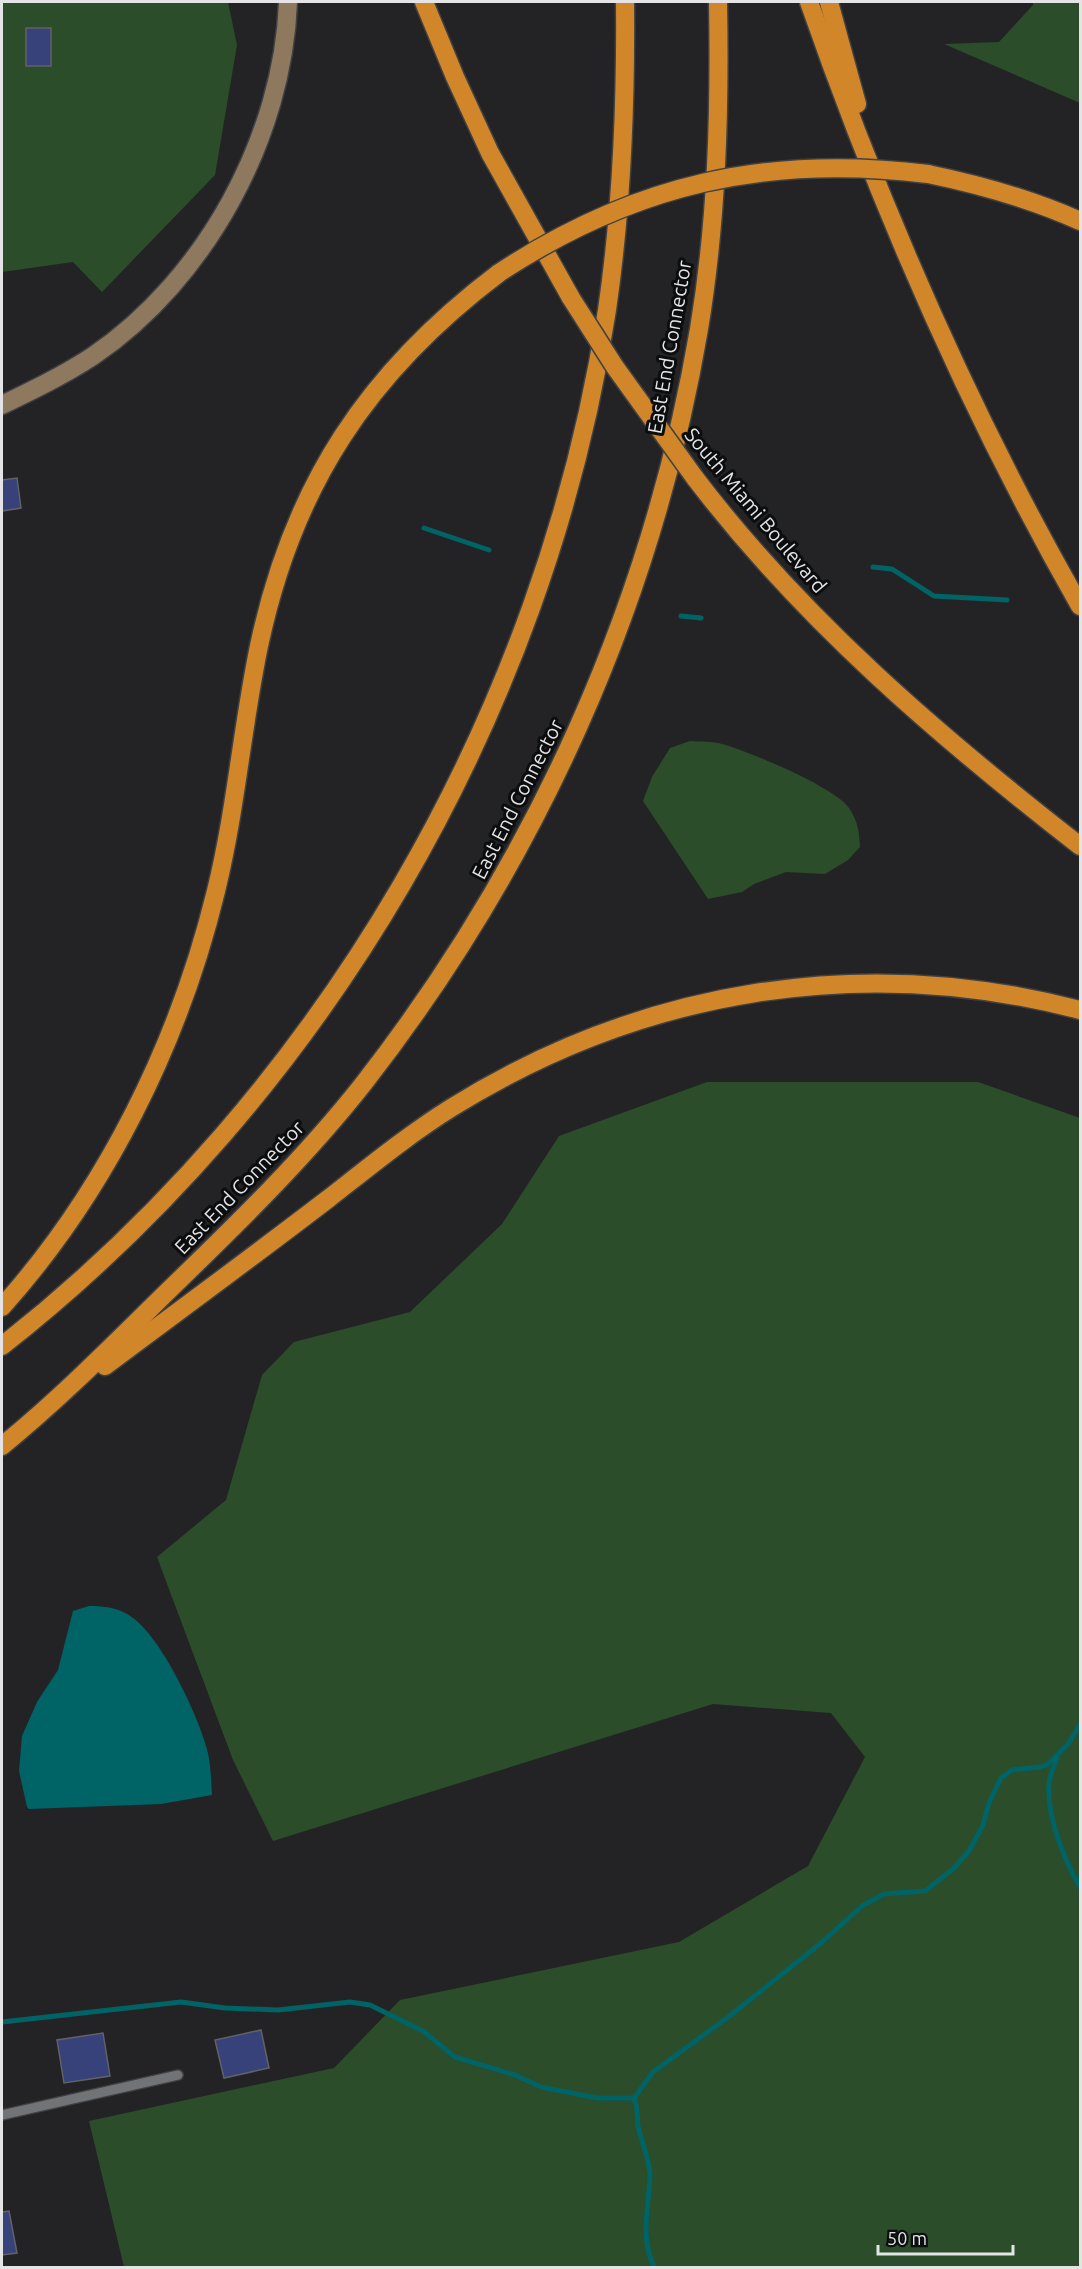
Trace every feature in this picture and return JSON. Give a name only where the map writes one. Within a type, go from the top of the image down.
[{"type":"highway","name":"South Miami Boulevard","points":[[424,2],[490,153],[571,298],[615,367],[695,477],[766,563],[841,640],[944,736],[1080,846]]},
{"type":"highway","points":[[2,1346],[86,1277],[144,1221],[252,1101],[301,1038],[347,972],[430,835],[465,764],[498,692],[527,618],[571,477],[592,390],[606,312],[618,223],[623,156],[625,2]]},
{"type":"highway","name":"East End Connector","points":[[2,1446],[44,1412],[250,1211],[308,1150],[362,1086],[413,1018],[460,949],[543,804],[579,727],[640,571],[683,410],[699,327],[711,232],[717,161],[720,77],[718,2]]},
{"type":"highway","points":[[809,2],[861,145],[924,297],[990,437],[1080,606]]},
{"type":"highway","points":[[829,2],[891,221]]},
{"type":"highway","points":[[2,1307],[64,1227],[109,1157],[147,1084],[179,1009],[206,931],[218,881],[233,810],[259,648],[268,608],[280,568],[310,492],[352,421],[397,364],[433,327],[463,300],[531,252],[604,215],[682,188],[723,178],[763,172],[845,167],[928,174],[1008,193],[1047,206],[1080,221]]},
{"type":"highway","points":[[44,1412],[418,1130],[460,1102],[524,1067],[599,1034],[717,999],[799,986],[840,983],[923,984],[964,988],[1046,1000],[1080,1010]]},
{"type":"street","points":[[2,405],[65,374],[126,330],[182,273],[207,239],[230,203],[249,166],[263,129],[281,61],[288,2]]},
{"type":"lane","points":[[2,2115],[178,2075]]},
{"type":"green space","points":[[2,2],[228,2],[237,45],[215,175],[102,292],[73,262],[2,272]]},
{"type":"green space","points":[[1033,2],[1080,2],[1080,103],[944,44],[999,42],[1033,5]]},
{"type":"green space","points":[[690,741],[714,742],[734,748],[810,780],[827,790],[841,800],[852,813],[858,827],[860,847],[848,860],[825,874],[786,872],[754,884],[742,892],[708,899],[643,801],[652,777],[670,748]]},
{"type":"green space","points":[[707,1082],[978,1082],[1080,1118],[1080,2267],[124,2267],[89,2121],[334,2068],[400,2000],[679,1942],[808,1866],[865,1757],[831,1713],[713,1704],[273,1841],[233,1760],[157,1557],[226,1500],[262,1375],[294,1342],[410,1312],[502,1224],[559,1136]]},
{"type":"water","points":[[89,1606],[112,1608],[125,1613],[138,1622],[163,1654],[186,1695],[202,1734],[209,1760],[212,1795],[161,1804],[29,1809],[27,1807],[19,1771],[22,1736],[37,1702],[58,1670],[73,1611]]},
{"type":"building","points":[[26,28],[51,28],[51,66],[26,66]]},
{"type":"building","points":[[17,478],[21,508],[2,511],[2,480]]},
{"type":"building","points":[[261,2030],[269,2068],[224,2078],[215,2040]]},
{"type":"building","points":[[103,2033],[110,2076],[64,2083],[57,2040]]},
{"type":"building","points":[[9,2211],[17,2253],[2,2255],[2,2212]]},
{"type":"waterway","points":[[424,528],[489,550]]},
{"type":"waterway","points":[[873,567],[892,569],[934,596],[1007,600]]},
{"type":"waterway","points":[[681,616],[701,618]]},
{"type":"waterway","points":[[634,2098],[653,2072],[727,2018],[821,1943],[862,1906],[884,1894],[925,1891],[953,1869],[969,1851],[983,1825],[989,1803],[1001,1778],[1012,1770],[1048,1764],[1068,1744],[1080,1725]]},
{"type":"waterway","points":[[1057,1758],[1049,1782],[1051,1811],[1063,1851],[1080,1887]]},
{"type":"waterway","points":[[2,2022],[181,2002],[225,2008],[278,2010],[350,2002],[370,2005],[423,2031],[455,2057],[515,2075],[541,2087],[597,2098],[634,2098]]},
{"type":"waterway","points":[[634,2098],[638,2126],[650,2170],[646,2234],[647,2246],[655,2268]]}]
